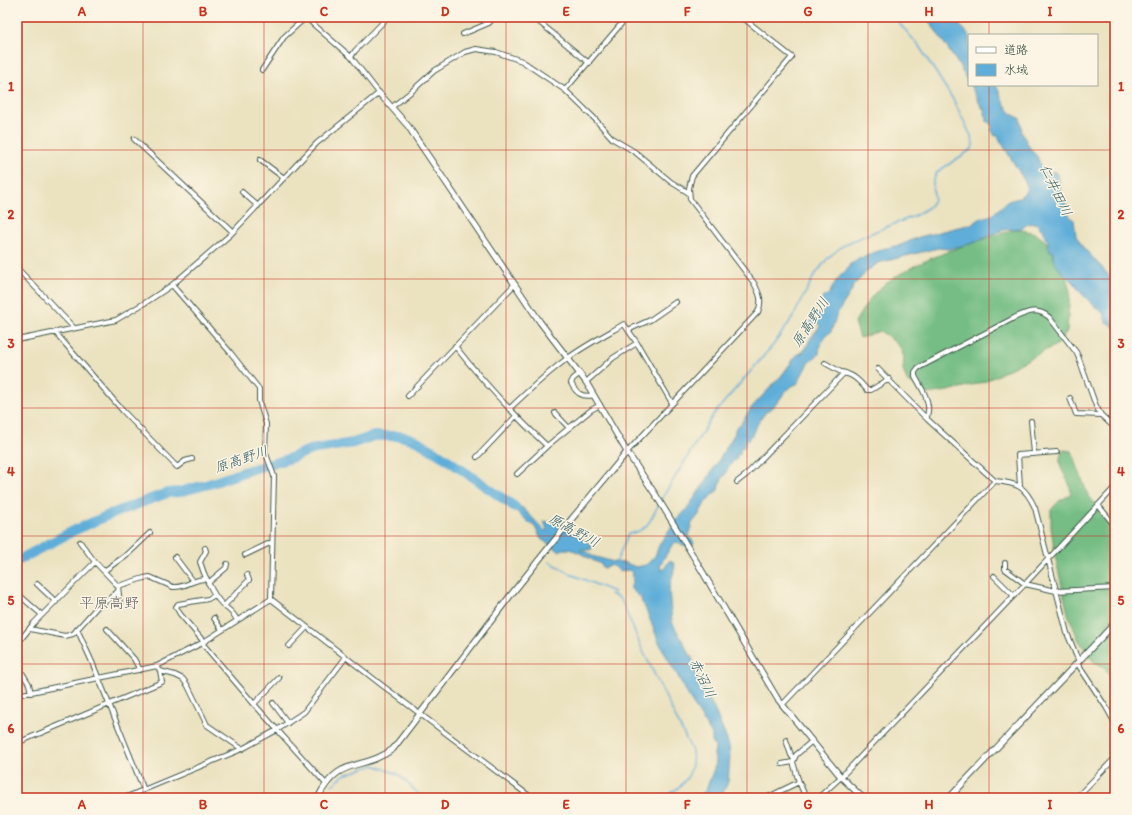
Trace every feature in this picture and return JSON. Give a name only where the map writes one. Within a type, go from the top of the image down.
[{"type":"street","points":[[262,70],[284,37],[306,17],[351,57],[379,93],[392,106],[412,132],[540,322],[586,382],[627,452],[657,497],[732,624],[782,704],[841,777],[863,798]]},
{"type":"street","points":[[351,57],[354,51],[388,17]]},
{"type":"street","points":[[479,17],[487,23]]},
{"type":"street","points":[[462,34],[487,23],[494,17]]},
{"type":"street","points":[[533,17],[589,62]]},
{"type":"street","points":[[565,90],[627,17]]},
{"type":"street","points":[[318,798],[326,784],[341,770],[378,758],[387,753],[400,740],[547,549],[627,452],[758,312],[761,306],[760,298],[754,283],[690,199],[688,188],[692,176],[792,57],[742,17]]},
{"type":"street","points":[[392,106],[412,91],[434,71],[465,52],[476,49],[496,52],[522,61],[565,90],[613,139],[635,152],[671,182],[689,193]]},
{"type":"street","points":[[17,340],[116,320],[172,285],[233,232],[317,143],[379,93]]},
{"type":"street","points":[[134,139],[233,232]]},
{"type":"street","points":[[260,160],[284,178]]},
{"type":"street","points":[[242,192],[258,206]]},
{"type":"street","points":[[17,268],[74,328]]},
{"type":"street","points":[[408,396],[514,284]]},
{"type":"street","points":[[172,285],[230,352],[259,389],[259,401],[266,424],[265,451],[274,476],[271,599]]},
{"type":"street","points":[[628,330],[650,320],[676,302]]},
{"type":"street","points":[[927,419],[927,399],[915,376],[915,372],[918,368],[1014,318],[1030,311],[1034,311],[1048,317],[1076,352],[1096,406],[1101,415],[1115,428]]},
{"type":"street","points":[[509,409],[551,371],[568,358],[588,344],[624,324],[637,343],[672,403]]},
{"type":"street","points":[[55,332],[123,411],[177,466],[192,459]]},
{"type":"street","points":[[586,382],[613,358],[637,343]]},
{"type":"street","points":[[455,346],[473,370],[509,409],[547,446]]},
{"type":"street","points":[[825,363],[841,372],[851,375],[867,390],[871,390],[889,379]]},
{"type":"street","points":[[878,369],[927,419],[995,481],[1020,486],[1026,491],[1035,508],[1067,633],[1078,662],[1115,723]]},
{"type":"street","points":[[737,482],[746,475],[843,374],[847,373]]},
{"type":"street","points":[[579,374],[572,381],[572,385],[579,395],[594,395]]},
{"type":"street","points":[[1070,398],[1076,414],[1101,415]]},
{"type":"street","points":[[517,474],[547,446],[591,410],[600,405]]},
{"type":"street","points":[[555,413],[569,428]]},
{"type":"street","points":[[477,457],[516,416]]},
{"type":"street","points":[[1031,420],[1034,453]]},
{"type":"street","points":[[1020,486],[1018,454],[1057,452]]},
{"type":"street","points":[[782,704],[995,481]]},
{"type":"street","points":[[818,798],[841,777],[1014,596],[1115,487]]},
{"type":"street","points":[[1098,505],[1115,526]]},
{"type":"street","points":[[104,571],[129,553],[150,533]]},
{"type":"street","points":[[80,542],[95,562],[118,586]]},
{"type":"street","points":[[245,556],[272,542]]},
{"type":"street","points":[[205,548],[206,552],[200,562],[208,581],[215,595],[224,606],[232,611],[238,620]]},
{"type":"street","points":[[176,557],[193,581]]},
{"type":"street","points":[[17,644],[95,562]]},
{"type":"street","points":[[1005,563],[1005,568],[1025,584],[1056,591],[1115,588]]},
{"type":"street","points":[[208,581],[226,568],[227,564]]},
{"type":"street","points":[[224,606],[249,580],[247,575]]},
{"type":"street","points":[[994,576],[1014,596]]},
{"type":"street","points":[[118,586],[150,577],[173,587],[182,586],[200,578],[208,581]]},
{"type":"street","points":[[37,584],[56,602]]},
{"type":"street","points":[[118,586],[117,592],[120,604]]},
{"type":"street","points":[[30,629],[65,636],[70,635],[98,606],[117,592]]},
{"type":"street","points":[[18,594],[42,616]]},
{"type":"street","points":[[215,595],[208,599],[179,604],[176,606],[176,609],[254,704],[326,784]]},
{"type":"street","points":[[17,696],[157,666],[203,642],[271,599]]},
{"type":"street","points":[[271,599],[307,628],[532,798]]},
{"type":"street","points":[[214,618],[222,630]]},
{"type":"street","points":[[949,798],[1115,623]]},
{"type":"street","points":[[289,646],[307,628]]},
{"type":"street","points":[[77,629],[144,790]]},
{"type":"street","points":[[107,629],[134,659],[140,670]]},
{"type":"street","points":[[124,798],[242,750],[277,730],[304,712],[346,657]]},
{"type":"street","points":[[18,666],[29,684],[31,693]]},
{"type":"street","points":[[17,743],[162,682],[160,671],[157,666]]},
{"type":"street","points":[[160,671],[175,674],[183,679],[188,686],[206,725],[242,750]]},
{"type":"street","points":[[254,704],[279,678]]},
{"type":"street","points":[[273,703],[288,723]]},
{"type":"street","points":[[786,740],[799,782],[806,798]]},
{"type":"street","points":[[782,764],[793,760],[812,741]]},
{"type":"street","points":[[1076,798],[1115,758]]},
{"type":"street","points":[[766,798],[799,782]]},
{"type":"green space","points":[[1017,229],[1035,233],[1049,244],[1061,261],[1070,291],[1067,331],[1058,344],[984,382],[948,391],[927,394],[907,381],[903,370],[904,357],[900,347],[889,337],[880,331],[860,338],[855,322],[873,295],[894,278],[910,268],[946,252]]},
{"type":"green space","points":[[1063,450],[1072,451],[1087,493],[1115,533],[1115,689],[1105,668],[1093,661],[1079,641],[1068,614],[1056,560],[1051,528],[1051,510],[1059,501],[1070,495],[1069,484],[1061,469],[1060,463],[1060,457]]},
{"type":"water","points":[[922,17],[953,17],[968,34],[968,82],[960,67],[932,25]]},
{"type":"water","name":"仁井田川","points":[[971,86],[996,86],[1008,109],[1015,116],[1020,118],[1022,133],[1031,150],[1037,156],[1044,175],[1048,177],[1053,171],[1058,174],[1062,196],[1067,206],[1069,215],[1074,220],[1076,236],[1083,247],[1115,282],[1115,329],[1111,324],[1106,322],[1103,313],[1083,295],[1074,282],[1067,277],[1057,265],[1054,260],[1053,252],[1049,250],[1050,248],[1048,247],[1048,241],[1045,238],[1044,232],[1036,223],[1027,224],[1023,228],[1003,230],[973,243],[949,249],[938,248],[878,263],[853,285],[852,290],[837,314],[831,332],[828,333],[822,341],[819,354],[808,363],[797,384],[791,386],[777,403],[765,413],[752,435],[749,437],[749,440],[746,441],[744,447],[740,448],[740,454],[737,455],[736,459],[733,461],[719,484],[718,490],[705,503],[698,516],[692,523],[689,536],[694,543],[691,548],[676,542],[672,545],[660,565],[661,570],[664,569],[670,560],[675,566],[669,590],[672,622],[692,658],[699,681],[713,706],[729,745],[730,757],[728,782],[721,798],[697,798],[706,790],[716,763],[714,755],[715,747],[712,742],[712,735],[691,701],[659,642],[641,598],[631,589],[633,582],[632,572],[629,570],[619,571],[615,567],[609,565],[604,568],[601,564],[574,550],[563,549],[559,551],[541,539],[535,527],[498,497],[524,509],[544,530],[547,530],[544,521],[552,521],[591,545],[592,549],[581,549],[581,551],[586,551],[592,556],[614,562],[625,563],[636,567],[646,565],[655,556],[660,543],[674,523],[686,510],[706,481],[735,433],[735,429],[742,422],[752,407],[782,375],[796,356],[804,351],[820,326],[818,323],[811,327],[809,326],[814,316],[822,313],[825,308],[823,306],[822,298],[829,294],[836,281],[847,270],[850,264],[858,258],[882,249],[901,245],[919,237],[971,225],[981,218],[992,215],[1008,201],[1019,198],[1026,191],[1027,185],[997,135],[995,136],[991,129],[993,128],[989,121],[987,122],[985,111]]},
{"type":"waterway","points":[[661,500],[713,415],[774,344],[793,317],[814,276],[828,258],[841,247],[854,240],[914,216],[929,207],[934,200],[933,182],[937,172],[972,149],[972,138],[954,101],[919,46],[894,17]]},
{"type":"waterway","name":"原高野川","points":[[17,561],[73,531],[111,514],[167,493],[179,492],[209,484],[249,470],[288,459],[310,450],[353,443],[374,436],[400,436],[419,442],[445,458],[515,507]]},
{"type":"waterway","points":[[616,563],[628,534],[635,533],[645,527],[651,520],[659,504]]},
{"type":"waterway","points":[[550,562],[573,575],[614,592],[614,595]]},
{"type":"waterway","points":[[610,594],[619,598],[622,602],[642,649],[692,751],[692,766],[686,779],[670,794],[663,798]]},
{"type":"waterway","points":[[332,785],[344,775],[374,765],[398,774],[423,798]]},
{"type":"waterway","points":[[324,798],[327,793]]},
{"type":"district","name":"平原高野","points":[[109,603]]},
{"type":"water label","name":"赤沼川","points":[[703,678]]}]
